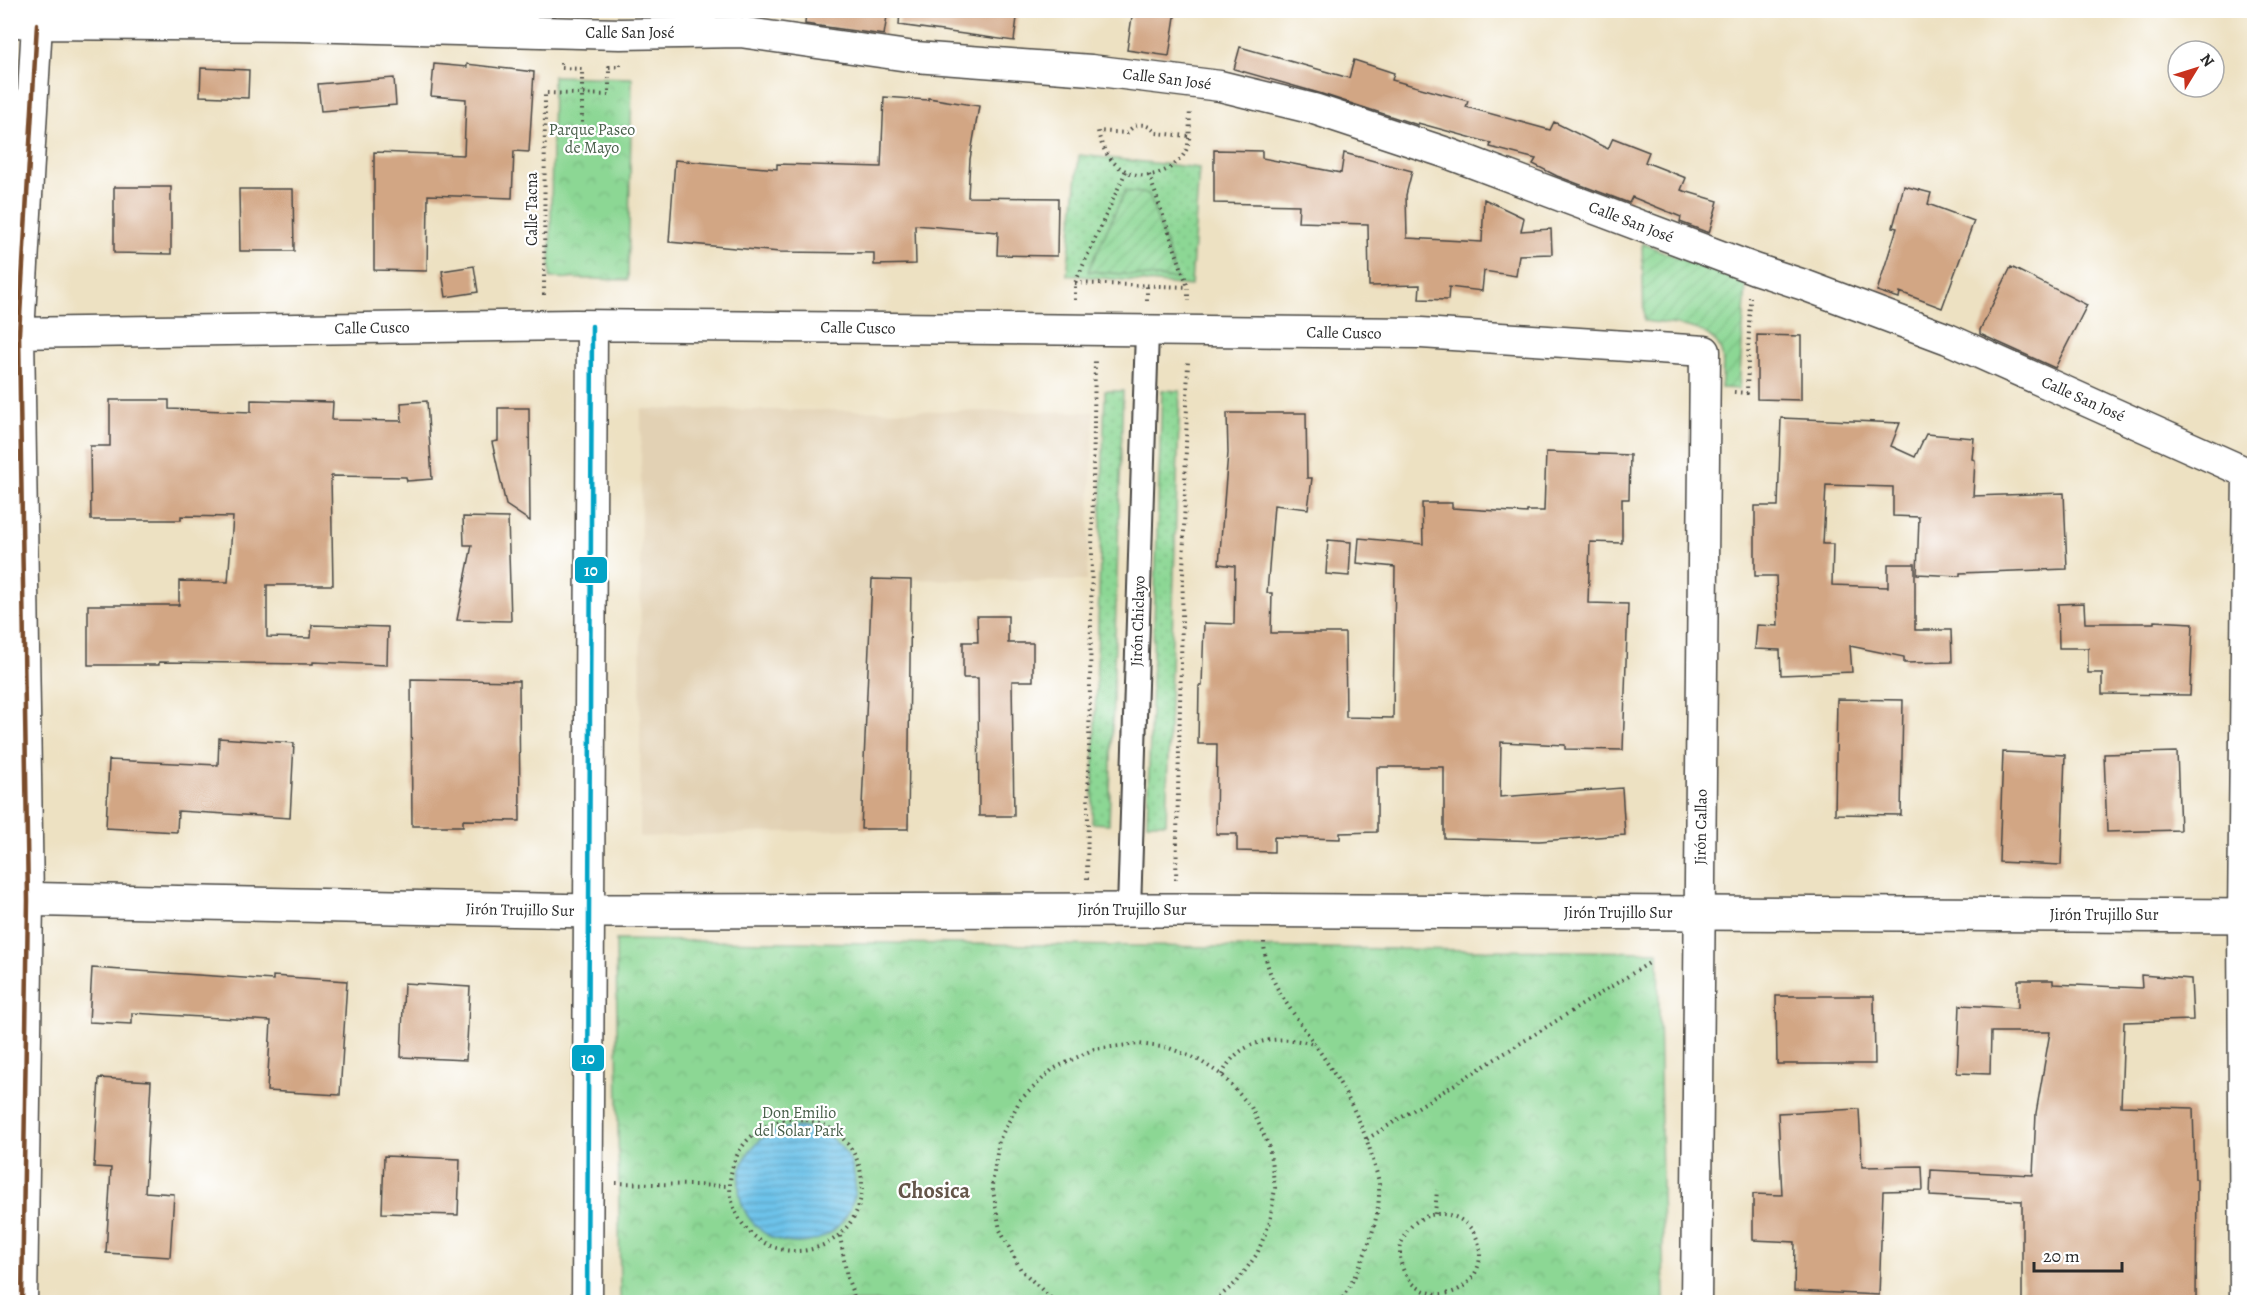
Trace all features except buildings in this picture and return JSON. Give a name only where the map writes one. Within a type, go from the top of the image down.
[{"type":"street","points":[[22,1302],[15,333],[24,23]]},
{"type":"street","name":"Calle San José","points":[[24,23],[297,26],[620,34],[740,32],[915,57],[1091,70],[1220,86],[1314,108],[1448,153],[1948,339],[2251,475]]},
{"type":"street","name":"Calle Cusco","points":[[15,333],[543,326],[1421,333],[1705,351]]},
{"type":"street","points":[[587,1302],[592,326]]},
{"type":"street","name":"Jirón Chiclayo","points":[[1129,910],[1147,331]]},
{"type":"street","name":"Jirón Callao","points":[[1696,1302],[1705,351]]},
{"type":"street","points":[[2245,1302],[2251,475]]},
{"type":"street","name":"Jirón Trujillo Sur","points":[[19,900],[590,911],[1175,910],[2249,916]]},
{"type":"path","name":"Calle Tacna","points":[[543,326],[545,93],[582,94]]},
{"type":"path","points":[[582,128],[582,94],[609,95]]},
{"type":"path","points":[[1188,136],[1156,133],[1152,128],[1140,124],[1127,133],[1098,131],[1100,143],[1115,164],[1126,171],[1149,175],[1162,172],[1181,158],[1187,148],[1188,136],[1190,110]]},
{"type":"path","points":[[1126,171],[1075,283],[1188,287],[1149,175]]},
{"type":"path","points":[[1705,391],[1747,393],[1750,291]]},
{"type":"path","points":[[1086,910],[1095,330]]},
{"type":"path","points":[[1175,910],[1189,331]]},
{"type":"path","points":[[1262,911],[1264,957],[1268,972],[1351,1103],[1367,1139],[1379,1183],[1378,1210],[1365,1254],[1341,1302]]},
{"type":"path","points":[[1367,1139],[1649,963]]},
{"type":"path","points":[[1222,1076],[1226,1066],[1250,1044],[1278,1038],[1295,1039],[1315,1045]]},
{"type":"path","points":[[1055,1302],[1021,1270],[1000,1230],[992,1185],[999,1140],[1020,1100],[1053,1069],[1094,1049],[1138,1044],[1169,1048],[1197,1059],[1222,1076],[1251,1107],[1269,1146],[1275,1188],[1270,1222],[1257,1254],[1237,1282],[1213,1302]]},
{"type":"path","points":[[803,1119],[825,1125],[843,1138],[850,1147],[856,1156],[862,1178],[862,1200],[854,1220],[840,1236],[822,1248],[801,1252],[779,1250],[760,1241],[744,1227],[734,1208],[729,1186],[733,1164],[744,1144],[760,1129],[781,1120],[803,1119]]},
{"type":"path","points":[[588,1184],[729,1186]]},
{"type":"path","points":[[1435,1214],[1437,1190]]},
{"type":"path","points":[[1435,1214],[1450,1215],[1462,1220],[1473,1230],[1479,1241],[1481,1254],[1479,1266],[1473,1278],[1453,1293],[1434,1294],[1416,1287],[1407,1278],[1401,1266],[1400,1251],[1403,1238],[1411,1226],[1422,1218],[1435,1214]]},
{"type":"path","points":[[840,1236],[847,1276],[856,1302]]},
{"type":"path","points":[[1434,1294],[1441,1302]]},
{"type":"shaded area","points":[[641,409],[1094,412],[1087,581],[872,579],[861,829],[640,837]]},
{"type":"green space","name":"Parque Paseo de Mayo","points":[[553,76],[632,78],[628,280],[550,278]]},
{"type":"green space","points":[[1079,155],[1199,168],[1191,286],[1067,275]]},
{"type":"green space","points":[[1125,191],[1149,194],[1177,279],[1088,271]]},
{"type":"green space","points":[[1642,243],[1746,285],[1739,389],[1721,388],[1722,355],[1710,337],[1701,331],[1678,325],[1644,321]]},
{"type":"green space","points":[[1162,390],[1180,391],[1166,823],[1147,823]]},
{"type":"green space","points":[[1105,391],[1123,391],[1109,824],[1092,823]]},
{"type":"green space","name":"Don Emilio del Solar Park","points":[[616,940],[1658,952],[1664,1302],[620,1302]]},
{"type":"water","points":[[797,1127],[819,1132],[838,1144],[850,1163],[855,1185],[850,1207],[838,1226],[819,1238],[797,1243],[775,1238],[756,1226],[744,1207],[739,1185],[744,1163],[756,1144],[775,1132]]},
{"type":"transit line","points":[[22,1302],[28,900],[19,333],[37,24]]},
{"type":"transit line","name":"10","points":[[587,1302],[592,326]]},
{"type":"district","name":"Chosica","points":[[934,1191]]}]
